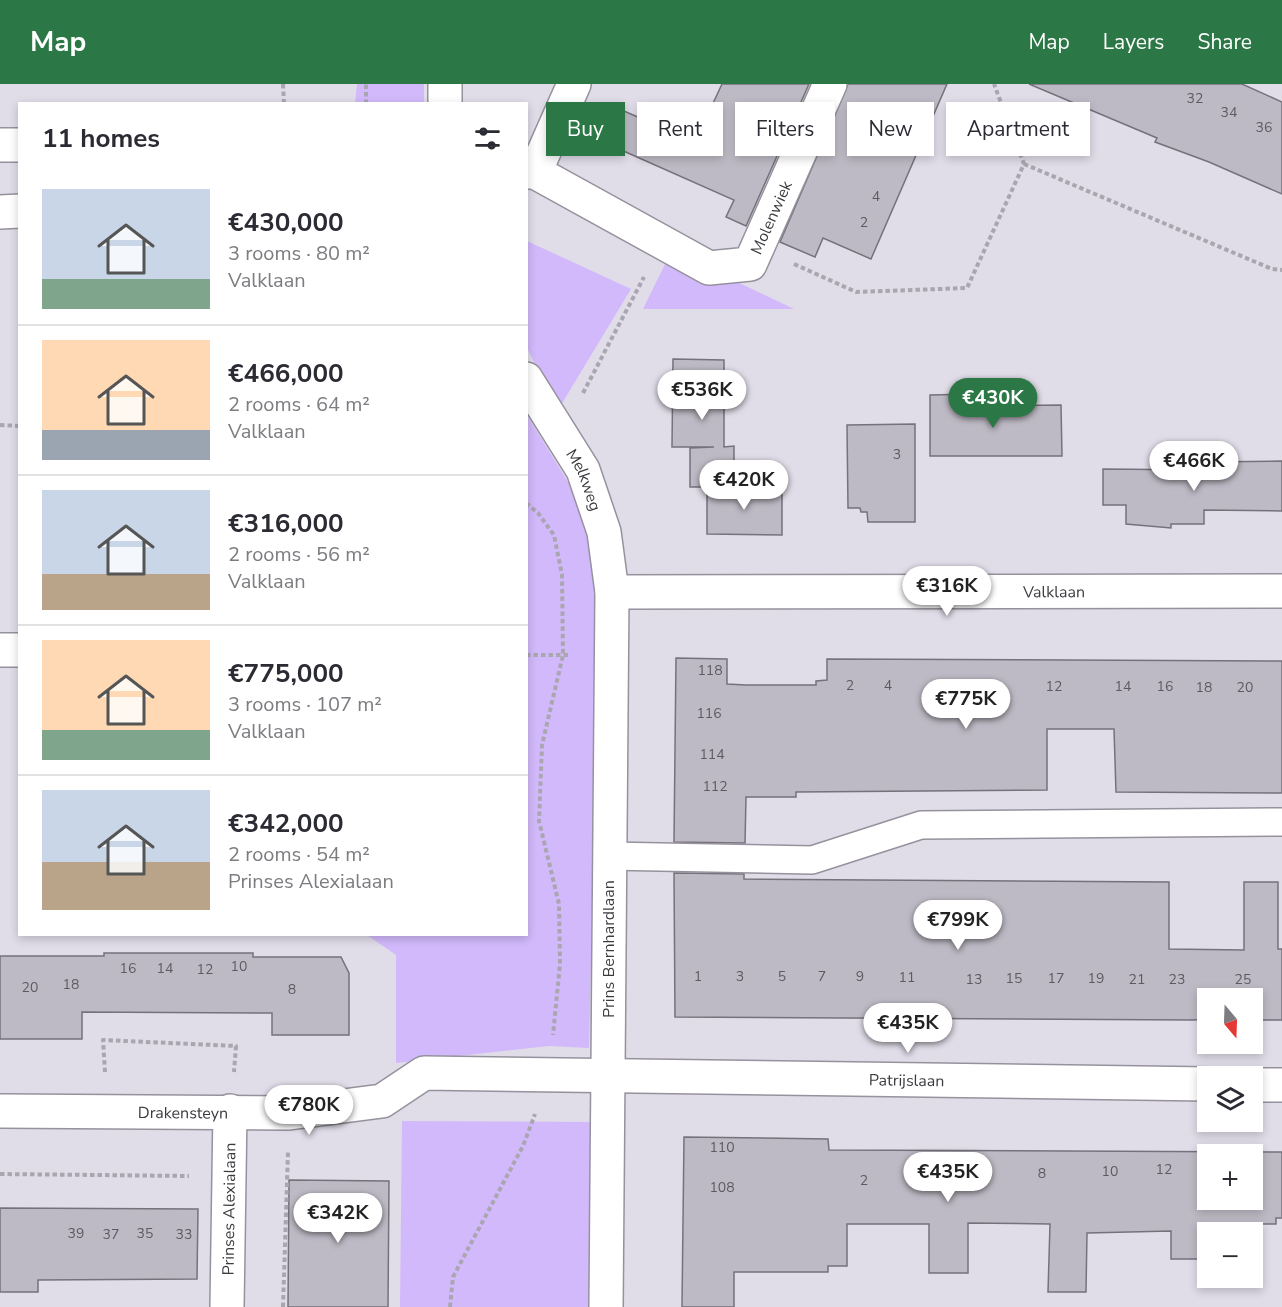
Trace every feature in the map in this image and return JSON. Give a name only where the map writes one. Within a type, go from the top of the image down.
[{"type":"street","points":[[445,84],[445,102]]},
{"type":"street","name":"Molenwiek","points":[[574,84],[531,172],[709,268],[750,264],[830,84]]},
{"type":"street","points":[[0,145],[18,145]]},
{"type":"street","points":[[0,212],[18,211]]},
{"type":"street","name":"Melkweg","points":[[528,383],[583,470],[600,521],[612,592]]},
{"type":"street","name":"Valklaan","points":[[612,592],[1282,591]]},
{"type":"street","name":"Prins Bernhardlaan","points":[[606,1307],[612,592]]},
{"type":"street","points":[[0,650],[18,650]]},
{"type":"street","name":"Drakensteyn","points":[[0,1111],[289,1113],[382,1101],[424,1073],[549,1077],[608,1076]]},
{"type":"street","name":"Patrijslaan","points":[[608,1076],[1197,1084]]},
{"type":"street","points":[[1263,1085],[1282,1085]]},
{"type":"street","name":"Prinses Alexialaan","points":[[227,1307],[230,1111]]},
{"type":"lane","points":[[608,856],[812,860],[921,825],[1282,822]]},
{"type":"path","points":[[283,84],[284,102]]},
{"type":"path","points":[[366,84],[366,102]]},
{"type":"path","points":[[757,248],[856,292],[967,288],[1024,164],[994,84]]},
{"type":"path","points":[[1024,164],[1272,269],[1282,270]]},
{"type":"path","points":[[560,435],[663,242]]},
{"type":"path","points":[[0,425],[18,426]]},
{"type":"path","points":[[450,1307],[453,1277],[523,1146],[549,1077],[560,964],[559,904],[538,821],[542,745],[563,655],[562,574],[554,535],[538,513],[528,505]]},
{"type":"path","points":[[107,1111],[104,1040],[236,1046],[230,1111]]},
{"type":"path","points":[[283,1307],[289,1113]]},
{"type":"path","points":[[0,1174],[229,1176]]},
{"type":"shaded area","points":[[357,84],[424,84],[424,102],[355,102]]},
{"type":"shaded area","points":[[528,241],[631,289],[558,410],[528,350]]},
{"type":"shaded area","points":[[666,262],[731,279],[794,309],[643,309]]},
{"type":"shaded area","points":[[528,417],[579,500],[593,547],[599,607],[589,1048],[549,1046],[396,1063],[396,955],[368,936],[528,936]]},
{"type":"shaded area","points":[[402,1121],[594,1122],[593,1307],[400,1307]]},
{"type":"building","points":[[722,84],[809,84],[801,102],[735,102],[735,156],[777,156],[746,226],[726,217],[734,200],[625,152],[625,111],[637,117],[637,156],[723,156],[723,102],[714,102]]},
{"type":"building","points":[[848,84],[947,84],[934,114],[934,102],[847,102],[847,156],[916,156],[871,259],[823,238],[815,257],[780,242],[817,156],[835,156],[835,114]]},
{"type":"building","points":[[1029,84],[1242,84],[1282,102],[1282,194],[1209,162],[1155,142],[1157,138],[1090,110],[1090,102],[1072,102]]},
{"type":"building","points":[[673,359],[724,360],[724,447],[734,446],[734,487],[690,487],[690,448],[714,447],[672,447]]},
{"type":"building","points":[[974,394],[974,406],[1061,405],[1062,456],[930,456],[930,395]]},
{"type":"building","points":[[915,424],[915,522],[868,522],[867,512],[861,512],[860,508],[848,508],[847,425]]},
{"type":"building","points":[[1282,461],[1282,511],[1204,510],[1204,524],[1171,524],[1171,528],[1126,524],[1126,505],[1103,505],[1103,469],[1204,470],[1204,462]]},
{"type":"building","points":[[707,487],[782,488],[782,535],[707,534]]},
{"type":"building","points":[[676,658],[727,659],[727,684],[746,685],[816,685],[816,681],[827,680],[827,659],[1282,661],[1282,793],[1116,792],[1114,729],[1047,729],[1047,790],[796,792],[796,797],[746,797],[745,843],[674,842]]},
{"type":"building","points":[[674,873],[744,874],[744,879],[1169,882],[1169,949],[1244,950],[1244,882],[1278,882],[1278,949],[1282,949],[1282,1020],[1263,1020],[1263,988],[1197,988],[1197,1020],[1193,1020],[675,1017]]},
{"type":"building","points":[[104,953],[253,953],[253,957],[341,957],[349,973],[349,1035],[272,1035],[272,1013],[82,1012],[82,1039],[0,1039],[0,956],[104,956]]},
{"type":"building","points":[[684,1137],[828,1139],[829,1150],[1197,1152],[1197,1210],[1263,1210],[1263,1152],[1282,1152],[1282,1218],[1276,1218],[1276,1224],[1197,1222],[1197,1259],[1171,1259],[1171,1231],[1087,1233],[1086,1292],[1048,1292],[1050,1224],[968,1223],[968,1273],[929,1273],[929,1224],[847,1224],[847,1266],[828,1266],[828,1272],[734,1272],[734,1307],[682,1307]]},
{"type":"building","points":[[289,1180],[389,1181],[388,1307],[288,1307]]},
{"type":"building","points":[[0,1208],[198,1209],[197,1279],[38,1280],[38,1292],[0,1292]]}]
